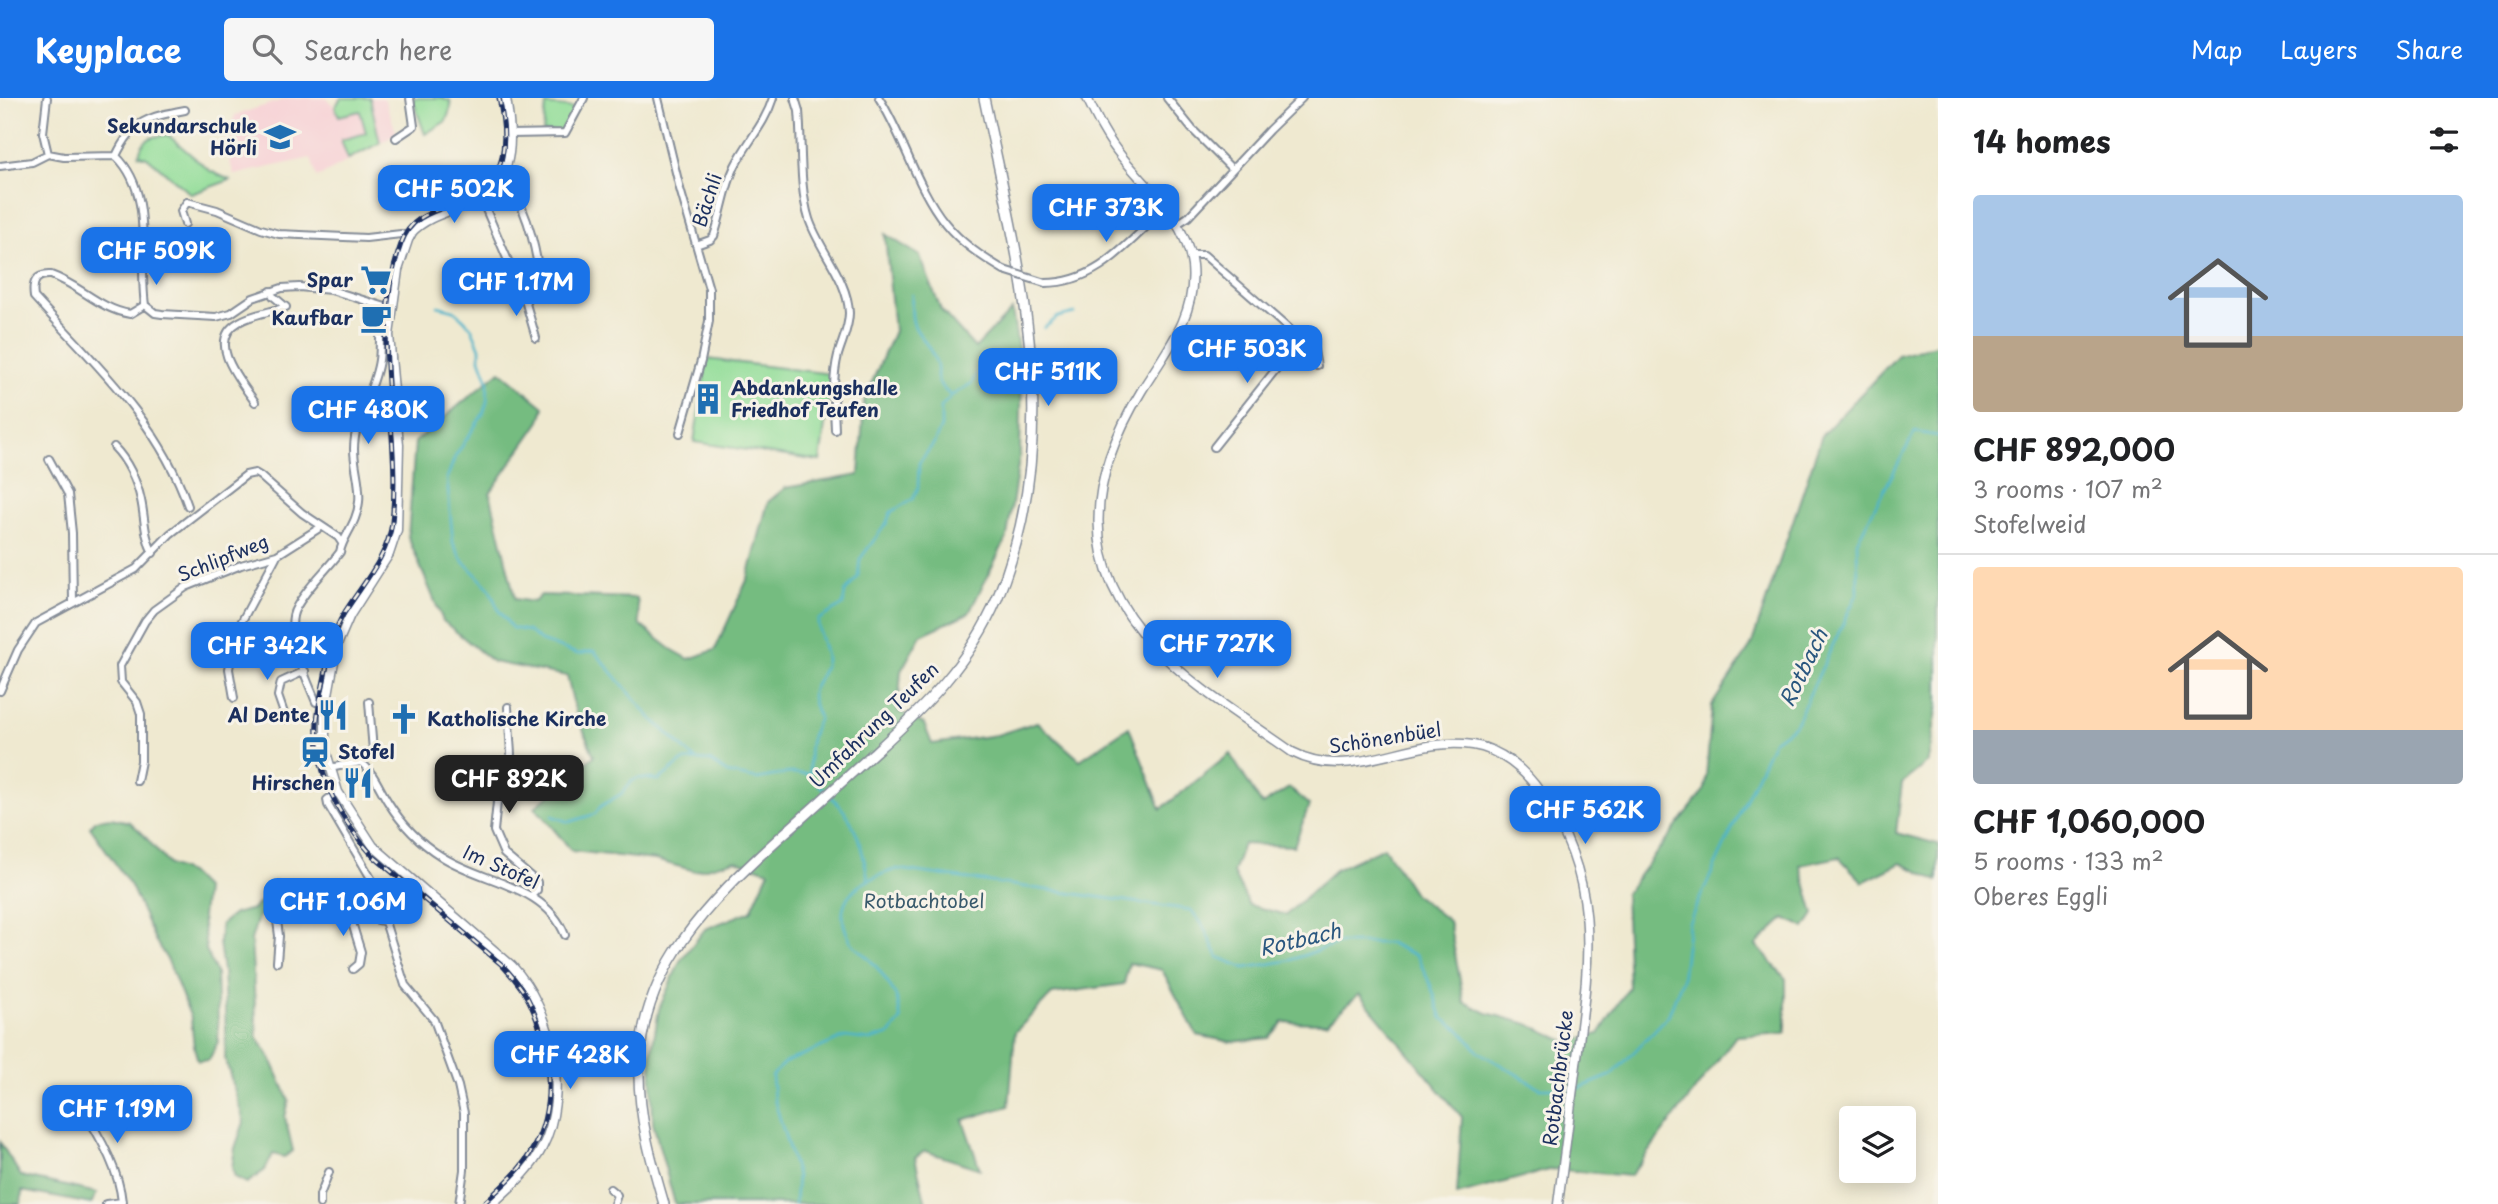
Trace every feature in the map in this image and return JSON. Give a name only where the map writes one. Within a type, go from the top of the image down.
[{"type":"main road","name":"Umfahrung Teufen","points":[[664,1204],[641,1111],[639,1067],[642,1031],[651,999],[665,966],[687,932],[719,894],[910,720],[953,675],[968,655],[988,618],[1005,576],[1024,502],[1033,421],[1033,366],[1028,312],[1016,242],[984,98]]},
{"type":"street","points":[[47,98],[43,133],[48,154]]},
{"type":"street","points":[[396,138],[414,126],[410,98]]},
{"type":"street","points":[[492,1204],[527,1170],[541,1149],[551,1126],[555,1087],[552,1056],[542,1012],[526,981],[512,966],[377,852],[338,792],[329,768],[324,737],[326,705],[341,634],[389,554],[397,530],[399,445],[390,323],[398,270],[410,235],[428,219],[481,198],[500,179],[508,161],[510,134],[506,98]]},
{"type":"street","points":[[510,134],[565,133],[584,98]]},
{"type":"street","points":[[658,98],[696,245]]},
{"type":"street","name":"Bächli","points":[[680,433],[709,321],[709,289],[696,245],[714,236],[729,179],[767,117],[773,98]]},
{"type":"street","points":[[795,98],[799,111],[808,212],[846,298],[849,312],[845,338],[838,353],[834,382],[835,430]]},
{"type":"street","points":[[879,98],[944,222],[967,245],[1004,270],[1045,283],[1071,281],[1097,270],[1166,208]]},
{"type":"street","points":[[1087,98],[1108,139],[1177,223],[1190,255],[1204,255],[1314,351],[1317,366]]},
{"type":"street","points":[[1167,98],[1192,129],[1232,169]]},
{"type":"street","points":[[1177,223],[1188,217],[1302,98]]},
{"type":"street","points":[[116,156],[125,138],[138,123],[185,110]]},
{"type":"street","points":[[0,166],[32,162],[48,154],[71,157],[116,156]]},
{"type":"street","points":[[116,156],[129,173],[136,192],[143,230],[142,290],[145,305]]},
{"type":"street","points":[[500,179],[514,191],[536,251],[541,287]]},
{"type":"street","points":[[481,198],[525,300],[536,338]]},
{"type":"street","points":[[185,224],[181,211],[187,202],[217,210],[279,234],[366,238],[410,235]]},
{"type":"street","name":"Schönenbüel","points":[[1190,255],[1192,281],[1183,325],[1129,413],[1110,451],[1103,474],[1098,506],[1100,545],[1110,579],[1122,606],[1155,647],[1192,680],[1292,752],[1312,761],[1328,764],[1352,763],[1441,744],[1476,745],[1493,751]]},
{"type":"street","points":[[145,305],[130,314],[118,312],[51,275],[36,279],[32,286],[34,297],[119,388],[151,429],[179,478],[188,506]]},
{"type":"street","points":[[145,305],[162,314],[216,317],[230,313],[253,298],[271,291],[299,286],[319,287],[392,309]]},
{"type":"street","points":[[255,402],[227,358],[224,346],[232,326],[242,320],[286,307],[271,291]]},
{"type":"street","points":[[326,705],[316,702],[291,630],[294,610],[340,552],[342,542],[355,523],[360,484],[354,449],[356,436],[379,362],[381,328],[383,322],[390,323]]},
{"type":"street","points":[[1214,447],[1300,339]]},
{"type":"street","points":[[114,447],[125,457],[141,498],[145,532],[153,553]]},
{"type":"street","points":[[49,459],[68,494],[72,533],[73,602]]},
{"type":"street","points":[[0,691],[25,637],[36,623],[136,569],[170,534],[241,477],[252,473],[260,476],[342,542]]},
{"type":"street","name":"Schlipfweg","points":[[137,781],[141,761],[141,714],[137,702],[121,682],[120,666],[145,621],[154,610],[186,587],[242,565],[277,555],[321,527]]},
{"type":"street","points":[[234,698],[229,669],[235,635],[277,555]]},
{"type":"street","points":[[286,719],[278,696],[281,682],[305,671]]},
{"type":"street","points":[[329,768],[361,762],[373,751],[369,702]]},
{"type":"street","points":[[508,707],[511,754],[497,802],[494,831],[504,854],[537,882],[537,890],[532,895]]},
{"type":"street","name":"Rotbachbrücke","points":[[1493,751],[1524,773],[1538,788],[1568,842],[1585,899],[1588,925],[1587,983],[1558,1204]]},
{"type":"street","name":"Im Stofel","points":[[361,762],[370,770],[397,816],[425,845],[461,868],[532,895],[553,913],[565,935]]},
{"type":"street","points":[[338,792],[327,800],[328,805],[372,880],[405,985],[434,1020],[458,1086],[464,1113],[464,1170],[459,1204]]},
{"type":"street","points":[[277,962],[279,936],[275,905],[278,896],[285,891],[296,892],[349,913],[386,922]]},
{"type":"street","points":[[349,913],[361,952],[359,964],[353,970]]},
{"type":"street","points":[[78,1092],[77,1101],[107,1156],[121,1191],[121,1202],[106,1204]]},
{"type":"street","points":[[320,1204],[320,1195],[329,1172]]},
{"type":"street","points":[[610,1189],[617,1195],[614,1204]]},
{"type":"shaded area","name":"Sekundarschule Hörli","points":[[289,98],[326,98],[334,106],[339,98],[384,98],[397,134],[317,178],[311,158],[234,175],[224,142],[235,115]]},
{"type":"green space","points":[[341,98],[370,98],[380,143],[348,159],[341,140],[366,133],[360,111],[339,116],[335,107]]},
{"type":"green space","points":[[412,98],[450,100],[451,107],[446,121],[425,134]]},
{"type":"green space","points":[[546,105],[577,108],[564,131],[543,132]]},
{"type":"green space","points":[[168,135],[210,171],[230,180],[191,194],[147,157],[139,155],[145,141]]},
{"type":"green space","name":"Rotbachtobel","points":[[885,234],[920,256],[941,310],[975,348],[1012,310],[1022,374],[1020,453],[1007,537],[969,613],[921,635],[901,671],[898,711],[924,724],[932,744],[997,735],[1037,722],[1080,760],[1129,727],[1161,809],[1230,754],[1262,805],[1289,788],[1309,805],[1294,846],[1243,844],[1233,873],[1249,905],[1286,915],[1335,870],[1384,847],[1415,895],[1449,921],[1464,1002],[1487,1013],[1528,1024],[1568,1042],[1599,1034],[1629,987],[1625,894],[1705,789],[1712,705],[1751,646],[1822,435],[1898,355],[1938,344],[1938,703],[1928,762],[1902,783],[1896,833],[1938,844],[1938,881],[1901,863],[1863,882],[1839,857],[1800,865],[1814,914],[1805,928],[1785,918],[1756,945],[1786,979],[1786,1033],[1736,1036],[1630,1176],[1552,1169],[1457,1195],[1462,1117],[1359,994],[1327,1023],[1283,1022],[1269,1038],[1231,1042],[1197,1035],[1162,970],[1129,963],[1124,984],[1052,994],[1015,1032],[1009,1106],[963,1120],[980,1169],[925,1151],[915,1158],[926,1204],[675,1204],[653,1123],[651,1055],[659,1009],[680,961],[705,929],[751,911],[769,871],[735,860],[695,871],[655,860],[572,851],[535,807],[594,756],[575,710],[567,676],[493,662],[443,621],[408,537],[415,442],[500,371],[544,407],[540,421],[490,493],[515,599],[534,602],[541,595],[637,598],[640,625],[671,649],[689,659],[715,650],[748,578],[768,502],[785,488],[859,475],[864,401],[894,331]]},
{"type":"green space","points":[[707,359],[832,374],[820,461],[694,442]]},
{"type":"green space","points":[[111,818],[130,822],[169,865],[189,873],[205,889],[202,917],[206,950],[216,973],[218,1023],[218,1042],[209,1060],[198,1061],[191,1018],[168,961],[155,940],[131,886],[90,827],[96,820]]},
{"type":"green space","points":[[275,882],[285,891],[275,905],[258,917],[251,940],[257,1037],[271,1059],[289,1100],[285,1117],[293,1151],[284,1157],[273,1154],[265,1170],[247,1183],[235,1177],[232,1168],[235,1148],[244,1122],[225,1058],[223,971],[219,943],[221,924],[234,914],[253,909]]},
{"type":"green space","points":[[0,1142],[21,1176],[97,1193],[91,1204],[22,1191],[21,1204],[0,1204]]},
{"type":"waterway","points":[[810,774],[810,745],[819,718],[812,691],[824,669],[826,659],[818,620],[843,605],[845,592],[858,577],[860,559],[886,524],[891,512],[913,499],[918,488],[919,463],[934,443],[941,427],[941,407],[951,396],[939,383],[934,357],[916,330],[912,317],[912,295]]},
{"type":"waterway","points":[[438,306],[454,310],[471,327],[480,348],[480,359],[488,381],[487,402],[483,414],[455,457],[447,478],[453,543],[462,560],[489,588],[499,611],[512,628],[528,631],[541,641],[578,654],[594,651],[651,718],[696,760],[710,761],[727,773],[757,779],[789,773],[810,774],[851,822],[862,850],[868,878]]},
{"type":"waterway","points":[[1044,328],[1058,317],[1075,313]]},
{"type":"waterway","points":[[951,396],[972,383],[979,368],[1002,356]]},
{"type":"waterway","name":"Rotbach","points":[[795,1204],[797,1176],[774,1099],[772,1076],[784,1063],[845,1037],[871,1040],[890,1034],[901,1020],[895,994],[876,967],[850,940],[844,925],[843,912],[852,892],[872,879],[897,869],[1191,910],[1202,924],[1218,957],[1245,968],[1291,960],[1338,943],[1389,943],[1417,956],[1442,1018],[1460,1030],[1479,1052],[1540,1088],[1580,1088],[1612,1075],[1668,1016],[1682,980],[1689,922],[1773,741],[1795,725],[1858,592],[1857,541],[1915,432],[1938,436]]},
{"type":"waterway","points":[[552,816],[569,822],[595,814],[601,806],[621,794],[632,781],[638,778],[659,780],[683,761],[696,760]]},
{"type":"railway","points":[[483,1204],[523,1164],[541,1131],[548,1095],[548,1076],[537,1020],[524,992],[501,964],[373,856],[361,842],[340,811],[325,777],[317,741],[317,722],[336,629],[373,571],[385,547],[392,522],[394,487],[386,347],[387,313],[401,244],[405,234],[418,220],[478,193],[497,172],[504,144],[499,98]]},
{"type":"place","name":"Sekundarschule Hörli","points":[[280,137]]},
{"type":"place","name":"Spar","points":[[376,280]]},
{"type":"place","name":"Kaufbar","points":[[376,318]]},
{"type":"place","name":"Abdankungshalle Friedhof Teufen","points":[[708,399]]},
{"type":"place","name":"Al Dente","points":[[333,715]]},
{"type":"place","name":"Katholische Kirche","points":[[404,719]]},
{"type":"place","name":"Stofel","points":[[315,752]]},
{"type":"place","name":"Hirschen","points":[[358,783]]}]
